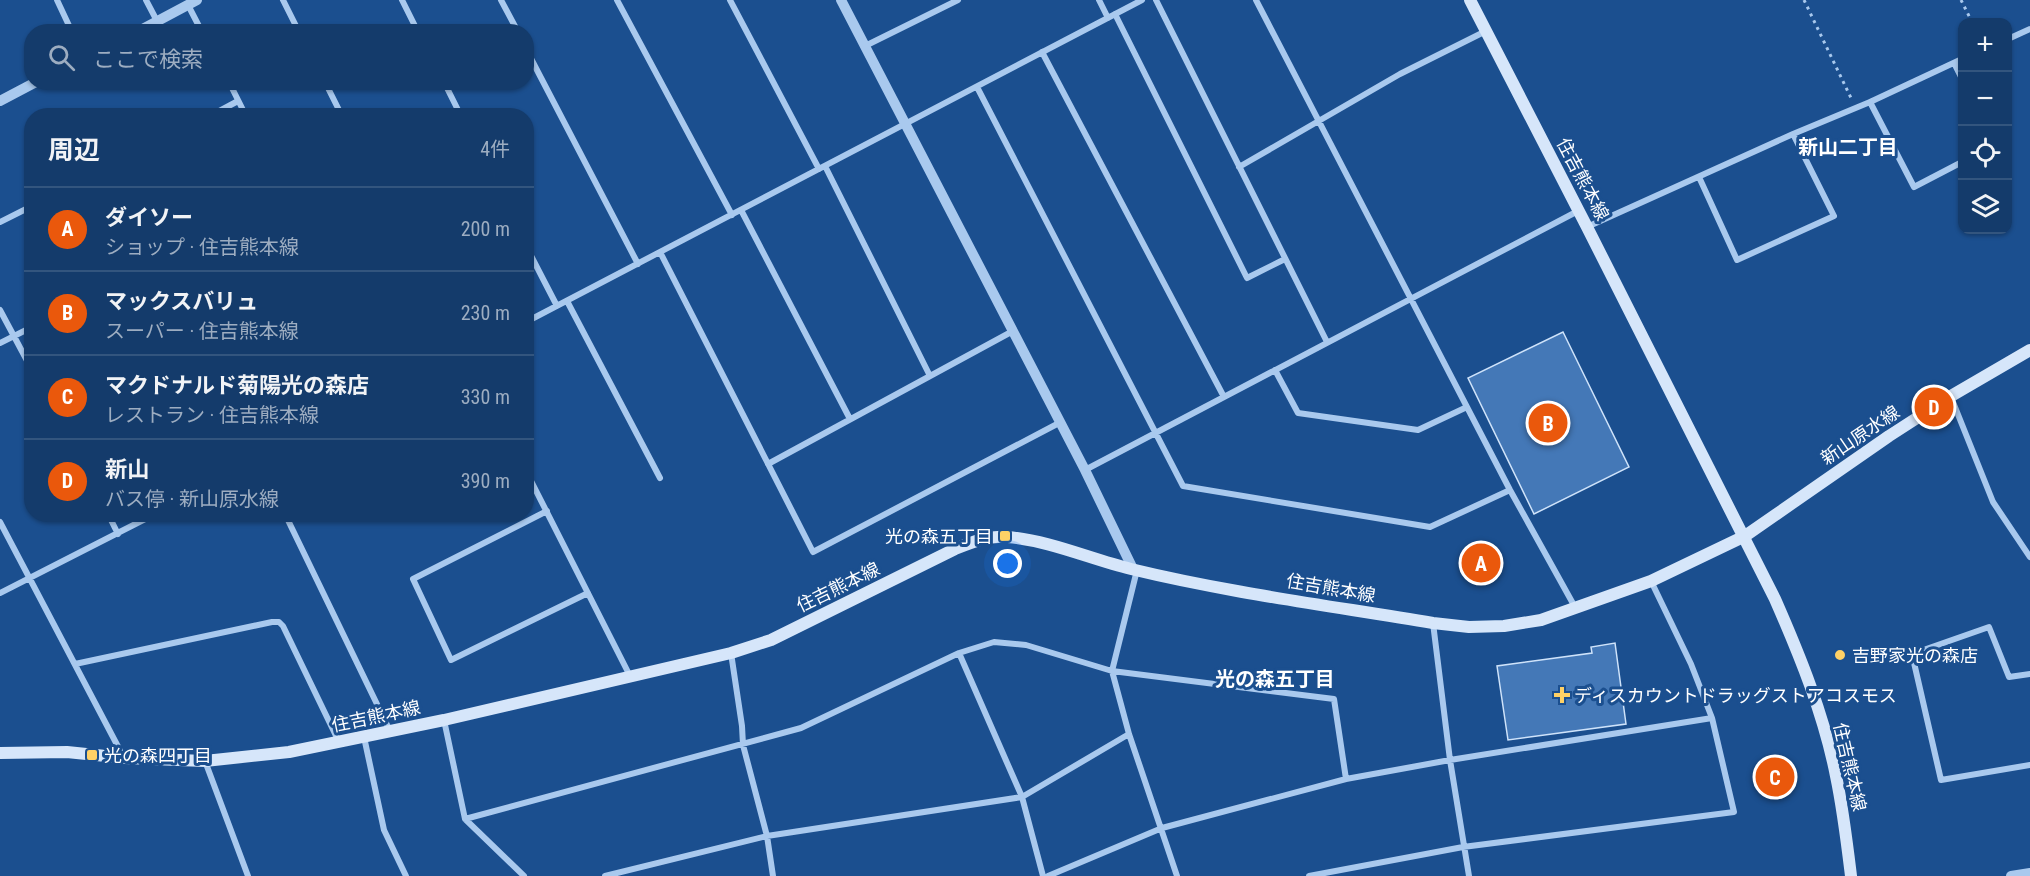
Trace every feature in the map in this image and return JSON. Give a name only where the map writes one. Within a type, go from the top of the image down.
[{"type":"main road","name":"住吉熊本線","points":[[1470,0],[1745,536],[1799,654],[1820,714],[1836,775],[1851,876]]},
{"type":"main road","name":"新山原水線","points":[[1745,536],[1889,436],[1951,396],[2030,350]]},
{"type":"main road","name":"住吉熊本線","points":[[0,753],[67,752],[124,758],[205,761],[289,752],[444,720],[731,653],[771,640],[955,549],[980,539],[1005,536],[1040,542],[1135,570],[1194,582],[1433,623],[1469,627],[1504,626],[1541,620],[1577,609],[1651,581],[1745,536]]},
{"type":"street","points":[[57,0],[68,24]]},
{"type":"street","points":[[146,0],[157,21]]},
{"type":"street","points":[[283,0],[295,24]]},
{"type":"street","points":[[402,0],[414,24]]},
{"type":"street","points":[[501,0],[514,24]]},
{"type":"street","points":[[617,0],[732,214]]},
{"type":"street","points":[[730,0],[822,168],[930,376]]},
{"type":"street","points":[[841,0],[1135,570],[1112,670],[1129,735],[1177,876]]},
{"type":"street","points":[[865,46],[958,0]]},
{"type":"street","points":[[1099,0],[1111,16],[1247,278],[1285,259]]},
{"type":"street","points":[[534,318],[1142,0]]},
{"type":"street","points":[[1156,0],[1327,342]]},
{"type":"street","points":[[1256,0],[1510,490],[1577,609]]},
{"type":"street","points":[[152,24],[193,2],[200,24]]},
{"type":"street","points":[[2012,37],[2030,29]]},
{"type":"street","points":[[1239,167],[1427,59],[1486,31]]},
{"type":"street","points":[[1042,52],[1224,397]]},
{"type":"street","points":[[1587,226],[1958,61]]},
{"type":"street","points":[[1954,63],[1958,72]]},
{"type":"street","points":[[534,64],[638,264]]},
{"type":"street","points":[[976,87],[1184,486],[1430,527],[1510,490]]},
{"type":"street","points":[[0,101],[24,88]]},
{"type":"street","points":[[233,90],[242,108]]},
{"type":"street","points":[[329,90],[338,108]]},
{"type":"street","points":[[448,90],[457,108]]},
{"type":"street","points":[[225,108],[238,101]]},
{"type":"street","points":[[1870,102],[1914,187],[1958,164]]},
{"type":"street","points":[[1699,177],[1737,260],[1834,216],[1793,134]]},
{"type":"street","points":[[0,222],[24,210]]},
{"type":"street","points":[[741,210],[850,419]]},
{"type":"street","points":[[1085,470],[1578,211]]},
{"type":"street","points":[[660,252],[813,552],[1059,423]]},
{"type":"street","points":[[534,261],[557,306]]},
{"type":"street","points":[[567,301],[660,478]]},
{"type":"street","points":[[0,310],[24,355]]},
{"type":"street","points":[[0,343],[24,331]]},
{"type":"street","points":[[768,464],[1012,331]]},
{"type":"street","points":[[1275,370],[1298,413],[1418,430],[1467,407]]},
{"type":"street","points":[[1951,396],[1994,502],[2030,557]]},
{"type":"street","points":[[534,486],[630,676]]},
{"type":"street","points":[[534,518],[547,511]]},
{"type":"street","points":[[0,522],[124,758]]},
{"type":"street","points":[[112,522],[118,534]]},
{"type":"street","points":[[0,593],[140,522]]},
{"type":"street","points":[[289,522],[390,731]]},
{"type":"street","points":[[525,522],[413,579],[451,660],[588,593]]},
{"type":"street","points":[[1309,876],[1463,847],[1734,812],[1712,718],[1691,664],[1651,581]]},
{"type":"street","points":[[75,664],[279,622],[339,742]]},
{"type":"street","points":[[1433,623],[1450,760],[1469,876]]},
{"type":"street","points":[[2030,674],[2009,677],[1989,627],[1912,654],[1941,780],[2030,765]]},
{"type":"street","points":[[465,819],[801,728],[959,653],[994,642],[1026,645],[1112,670],[1334,699],[1346,779]]},
{"type":"street","points":[[731,653],[743,745],[767,836],[773,876]]},
{"type":"street","points":[[959,653],[1022,797],[1043,876]]},
{"type":"street","points":[[1048,876],[1162,828],[1346,779],[1712,718]]},
{"type":"street","points":[[444,720],[465,819],[524,876]]},
{"type":"street","points":[[605,876],[767,836],[1022,797],[1129,735]]},
{"type":"street","points":[[364,736],[384,830],[406,876]]},
{"type":"street","points":[[205,761],[248,876]]},
{"type":"street","points":[[2012,876],[2030,873]]},
{"type":"path","points":[[1804,0],[1856,108]]},
{"type":"path","points":[[1961,0],[1970,18]]},
{"type":"building","points":[[1563,332],[1629,467],[1534,514],[1468,378]]},
{"type":"building","name":"ディスカウントドラッグストアコスモス","points":[[1615,643],[1626,724],[1508,740],[1497,666],[1592,653],[1591,647]]},
{"type":"place","name":"新山","points":[[1934,407]]},
{"type":"place","name":"マックスバリュ","points":[[1548,423]]},
{"type":"place","name":"光の森五丁目","points":[[1005,536]]},
{"type":"place","name":"ダイソー","points":[[1481,563]]},
{"type":"place","name":"吉野家光の森店","points":[[1840,655]]},
{"type":"place","name":"ディスカウントドラッグストアコスモス","points":[[1562,695]]},
{"type":"place","name":"光の森四丁目","points":[[92,755]]},
{"type":"place","name":"マクドナルド菊陽光の森店","points":[[1775,777]]},
{"type":"district","name":"新山二丁目","points":[[1848,147]]},
{"type":"district","name":"光の森五丁目","points":[[1275,679]]}]
